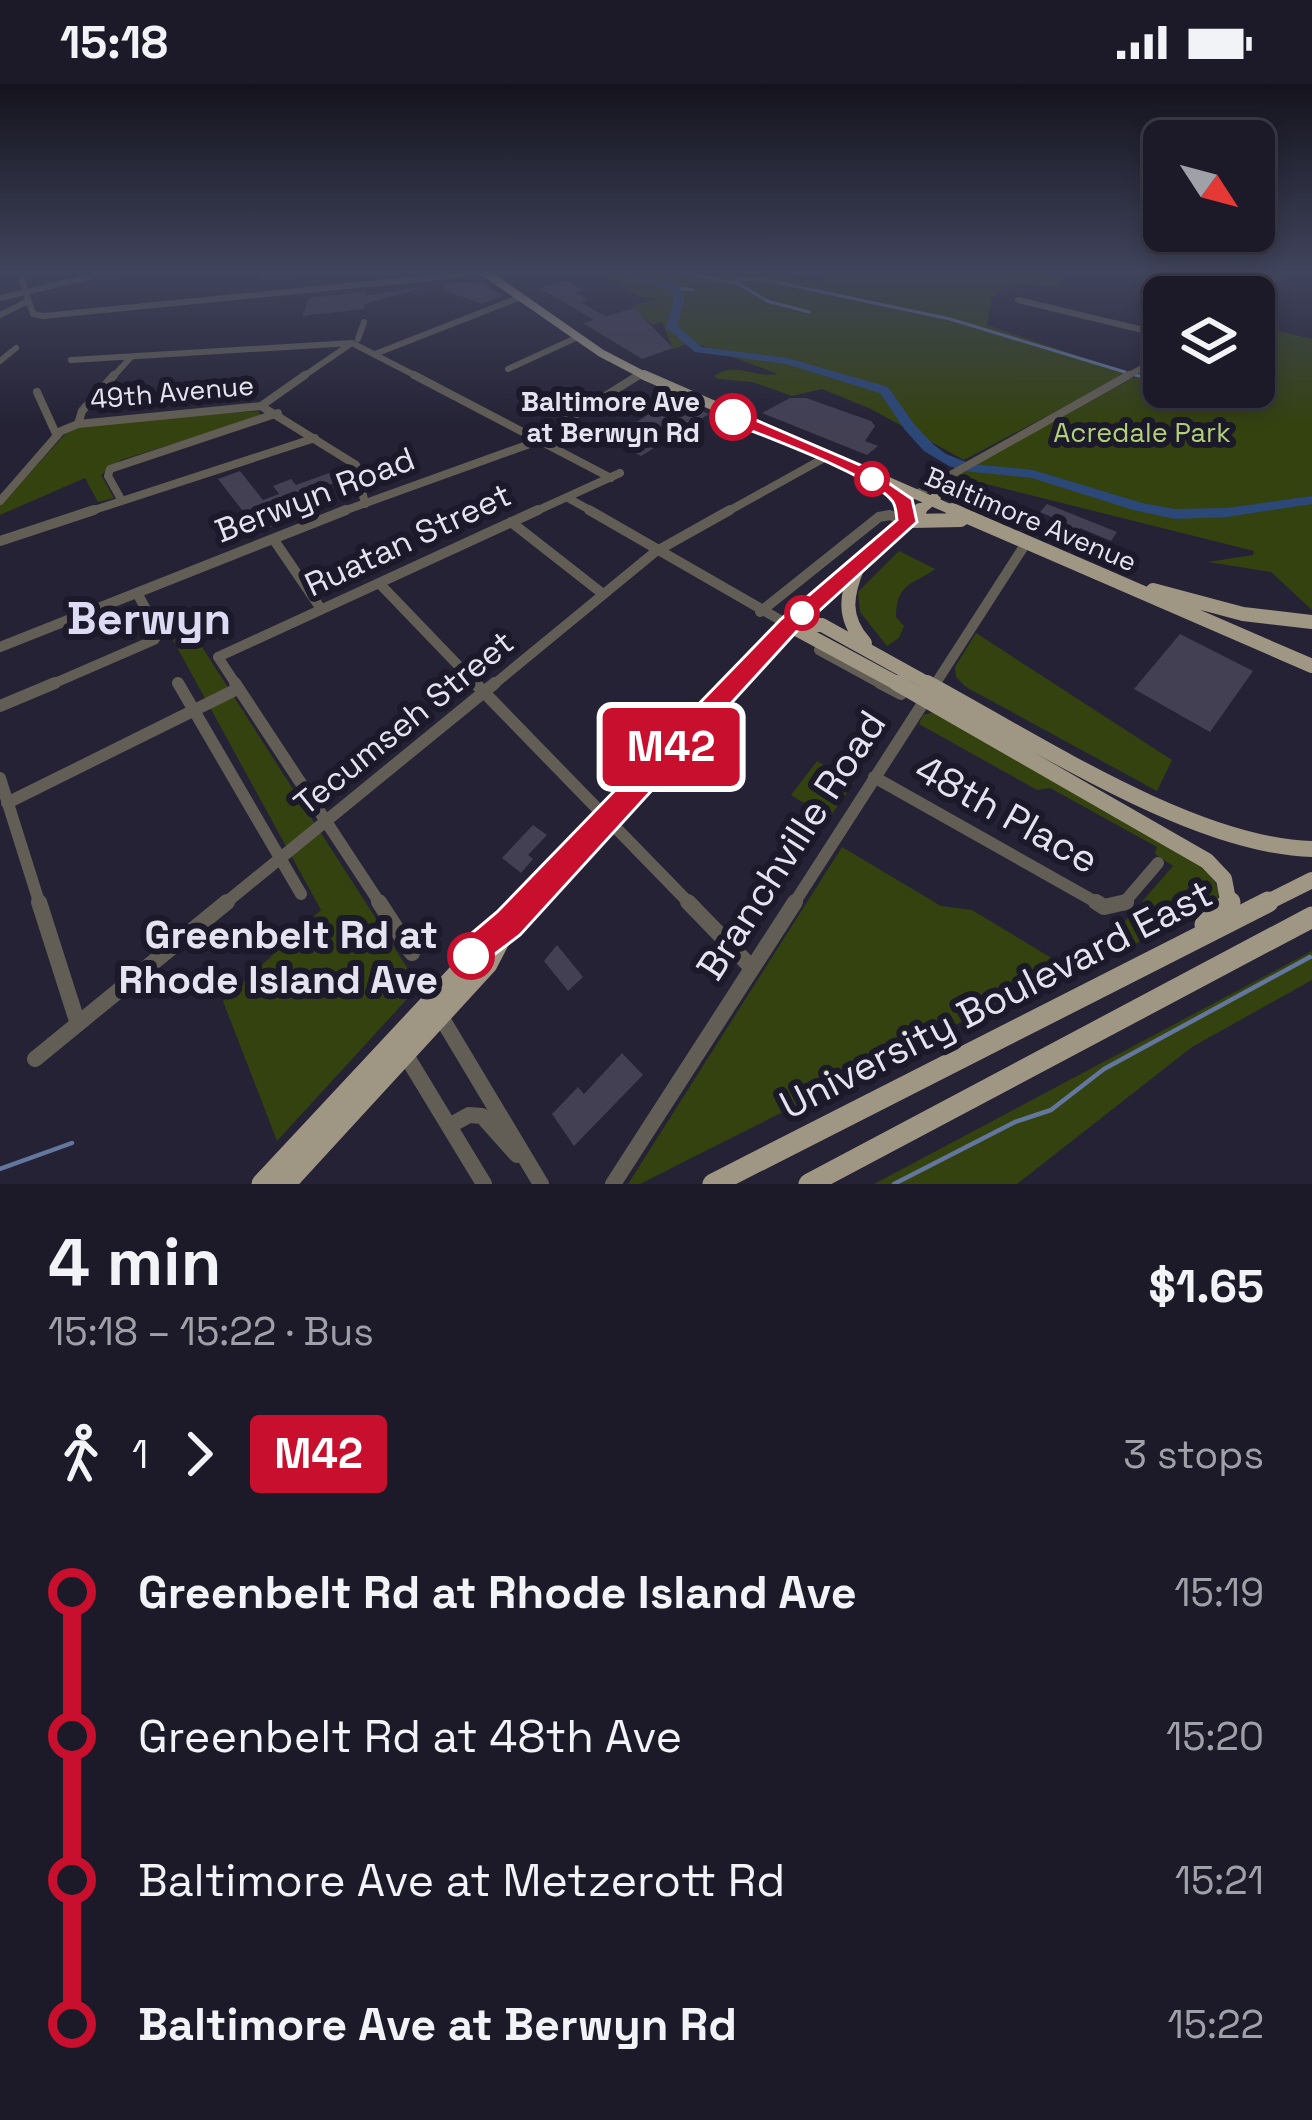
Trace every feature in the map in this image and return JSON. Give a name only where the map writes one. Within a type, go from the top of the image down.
[{"type":"main road","name":"Baltimore Avenue","points":[[557,322],[640,375],[1312,666]]},
{"type":"main road","name":"Baltimore Avenue","points":[[568,322],[638,368],[926,496],[1312,656]]},
{"type":"main road","points":[[859,471],[901,497],[907,522]]},
{"type":"main road","points":[[262,1184],[436,1007],[487,964],[509,924],[607,818],[789,625],[907,522],[926,496]]},
{"type":"main road","points":[[907,522],[945,518],[989,527]]},
{"type":"main road","points":[[860,562],[851,581],[846,613],[852,630],[926,696],[1197,823],[1266,844],[1312,849]]},
{"type":"main road","points":[[1150,589],[1264,619],[1312,622]]},
{"type":"main road","points":[[789,625],[822,625],[883,658]]},
{"type":"main road","points":[[789,625],[926,696],[1181,844],[1224,878],[1230,893],[1225,911],[1147,963]]},
{"type":"main road","name":"University Boulevard East","points":[[712,1184],[1312,880]]},
{"type":"main road","name":"University Boulevard East","points":[[809,1184],[1312,917]]},
{"type":"main road","points":[[1251,950],[1312,927]]},
{"type":"main road","points":[[285,1184],[396,1048]]},
{"type":"street","points":[[261,406],[352,343],[364,322]]},
{"type":"street","points":[[375,354],[456,322]]},
{"type":"street","points":[[1111,322],[1143,330]]},
{"type":"street","points":[[508,369],[578,337]]},
{"type":"street","points":[[71,360],[352,343],[540,440]]},
{"type":"street","points":[[0,361],[16,348]]},
{"type":"street","points":[[0,501],[57,436],[78,424],[82,412],[131,357]]},
{"type":"street","points":[[926,496],[958,470],[1143,370]]},
{"type":"street","name":"Berwyn Road","points":[[0,647],[540,440],[640,375]]},
{"type":"street","points":[[37,392],[57,436]]},
{"type":"street","name":"49th Avenue","points":[[78,424],[261,406],[358,467],[365,504]]},
{"type":"street","points":[[122,501],[108,476],[110,469],[278,413]]},
{"type":"street","points":[[0,541],[315,438]]},
{"type":"street","name":"Ruatan Street","points":[[237,689],[218,657],[615,476],[540,440]]},
{"type":"street","name":"Tecumseh Street","points":[[35,1059],[655,552],[826,457]]},
{"type":"street","points":[[568,498],[789,625]]},
{"type":"street","points":[[760,612],[879,518],[890,515],[907,522]]},
{"type":"street","points":[[511,522],[603,594]]},
{"type":"street","points":[[274,540],[321,609]]},
{"type":"street","name":"Branchville Road","points":[[613,1184],[1026,543]]},
{"type":"street","points":[[379,583],[752,968]]},
{"type":"street","points":[[0,706],[154,640],[159,633],[137,593]]},
{"type":"street","points":[[819,650],[926,696]]},
{"type":"street","points":[[178,682],[301,894]]},
{"type":"street","points":[[7,803],[237,689],[412,953]]},
{"type":"street","name":"48th Place","points":[[874,777],[1104,907],[1124,905],[1158,863]]},
{"type":"street","points":[[0,778],[78,1024]]},
{"type":"street","points":[[436,1007],[538,1180]]},
{"type":"street","points":[[396,1048],[484,1184]]},
{"type":"street","points":[[449,1126],[469,1115],[482,1116],[538,1180]]},
{"type":"green space","points":[[662,322],[987,322],[1128,373],[964,460],[871,409],[822,389],[792,396],[753,382],[718,379],[714,376],[729,370],[778,374],[693,342],[673,349]]},
{"type":"green space","name":"Acredale Park","points":[[1275,330],[1312,339],[1312,610],[1271,572],[1208,562],[1253,555],[1254,551],[954,476],[1143,372],[1143,408],[1275,408]]},
{"type":"green space","points":[[258,411],[261,416],[121,460],[101,475],[114,498],[98,502],[85,478],[0,515],[0,506],[68,431],[102,421]]},
{"type":"green space","points":[[899,551],[935,569],[899,596],[896,617],[904,626],[899,638],[887,646],[860,612],[858,592]]},
{"type":"green space","points":[[186,622],[419,986],[277,1141],[223,1001],[321,910],[167,629]]},
{"type":"green space","points":[[976,633],[1172,760],[1157,791],[966,687],[956,677],[955,667]]},
{"type":"green space","points":[[939,711],[1207,870],[1220,891],[1216,905],[1133,945],[1114,934],[1173,866],[1155,854],[1157,847],[1050,788],[1037,790],[919,724],[923,715]]},
{"type":"green space","points":[[817,761],[854,783],[829,818],[791,795]]},
{"type":"green space","points":[[842,847],[941,906],[972,910],[1068,968],[640,1184],[628,1184]]},
{"type":"green space","points":[[1312,951],[1312,980],[1192,1047],[1017,1184],[874,1184]]},
{"type":"building","points":[[648,322],[673,348],[642,359],[583,323]]},
{"type":"building","points":[[790,398],[806,398],[871,421],[875,426],[865,441],[878,446],[867,455],[762,413]]},
{"type":"building","points":[[677,401],[709,414],[641,456],[628,449],[636,444],[617,435],[667,402]]},
{"type":"building","points":[[240,471],[263,500],[279,494],[273,486],[291,479],[296,485],[332,472],[340,481],[289,500],[301,515],[259,532],[218,479]]},
{"type":"building","points":[[1047,504],[1117,532],[1111,541],[1080,528],[1074,536],[1062,531],[1068,524],[1040,512]]},
{"type":"building","points":[[1180,634],[1253,671],[1210,732],[1134,689]]},
{"type":"building","points":[[533,825],[547,835],[528,855],[533,859],[521,873],[502,858]]},
{"type":"building","points":[[557,945],[583,977],[568,991],[544,961]]},
{"type":"building","points":[[622,1053],[643,1075],[574,1146],[552,1114],[578,1087],[584,1094]]},
{"type":"waterway","points":[[672,322],[671,327],[699,350],[787,361],[884,390],[919,438],[954,463],[1033,474],[1175,514],[1227,513],[1312,500]]},
{"type":"waterway","points":[[961,322],[1125,372]]},
{"type":"waterway","points":[[1135,375],[1143,377]]},
{"type":"waterway","points":[[894,1184],[1015,1122],[1051,1110],[1104,1069],[1310,957]]},
{"type":"waterway","points":[[0,1169],[72,1143]]},
{"type":"bus line","name":"M42","points":[[471,956],[509,924],[789,625],[907,522],[905,503],[894,492],[859,471],[733,417]]},
{"type":"place","name":"Baltimore Ave at Berwyn Rd","points":[[733,417]]},
{"type":"place","name":"Greenbelt Rd at Rhode Island Ave","points":[[471,956]]},
{"type":"district","name":"Berwyn","points":[[149,618]]}]
